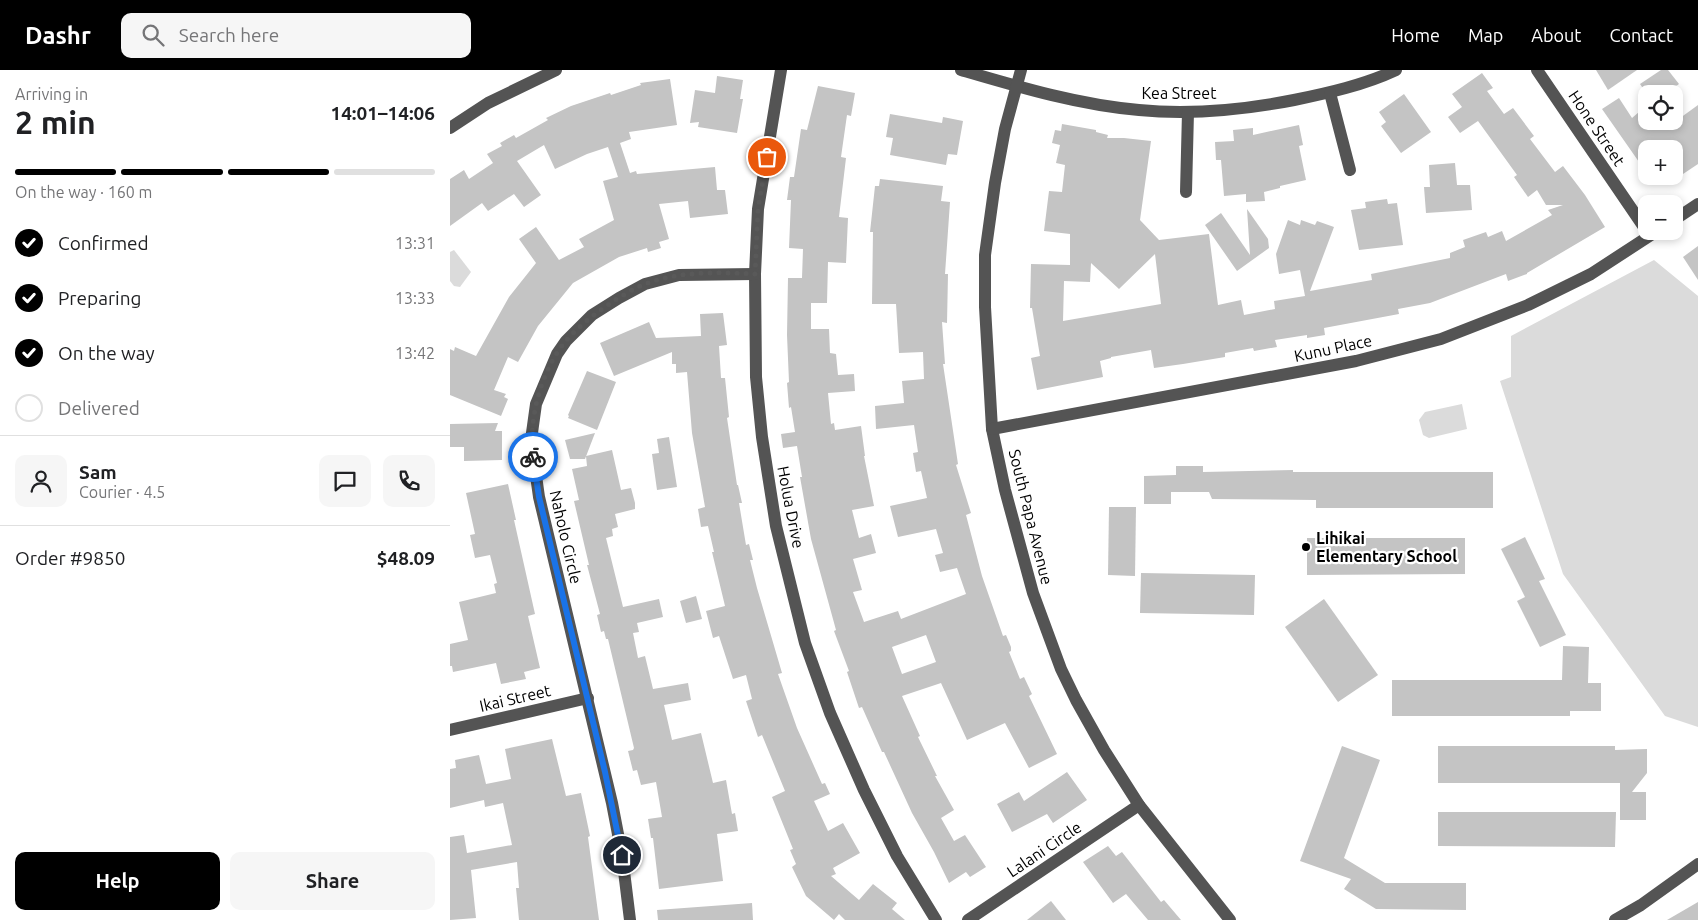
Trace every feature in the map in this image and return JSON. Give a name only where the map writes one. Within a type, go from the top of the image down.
[{"type":"street","points":[[450,128],[488,103],[556,70]]},
{"type":"street","name":"Holua Drive","points":[[781,70],[758,209],[755,274],[756,376],[762,437],[776,526],[805,643],[830,713],[864,790],[897,856],[936,920]]},
{"type":"street","name":"Kea Street","points":[[961,70],[1017,86],[1097,104],[1138,110],[1188,112],[1254,108],[1330,93],[1396,70]]},
{"type":"street","name":"South Papa Avenue","points":[[1021,70],[1005,129],[985,255],[985,307],[992,429],[1017,539],[1033,593],[1060,669],[1104,750],[1139,805],[1230,920]]},
{"type":"street","name":"Hone Street","points":[[1537,70],[1638,215]]},
{"type":"street","points":[[1330,93],[1350,170]]},
{"type":"street","points":[[1186,192],[1188,112]]},
{"type":"street","points":[[1683,214],[1698,204]]},
{"type":"street","name":"Kunu Place","points":[[992,429],[1356,361],[1441,339],[1528,305],[1568,286],[1591,274],[1639,240]]},
{"type":"street","name":"Naholo Circle","points":[[630,920],[624,864],[612,803],[539,497],[531,440],[536,404],[556,354],[566,341],[592,315],[619,298],[645,284],[679,275],[755,274]]},
{"type":"street","name":"Ikai Street","points":[[450,730],[588,698]]},
{"type":"street","name":"Lalani Circle","points":[[968,920],[1139,805]]},
{"type":"street","points":[[1615,920],[1641,905],[1698,864]]},
{"type":"shaded area","points":[[454,250],[471,272],[460,287],[454,286],[450,281],[450,252]]},
{"type":"shaded area","points":[[1654,260],[1698,296],[1698,727],[1665,716],[1563,574],[1500,381],[1511,377],[1511,336]]},
{"type":"shaded area","points":[[1462,404],[1467,429],[1429,438],[1423,435],[1419,420],[1425,412]]},
{"type":"building","points":[[1596,70],[1637,70],[1608,90]]},
{"type":"building","points":[[1661,70],[1668,70],[1679,84],[1641,85]]},
{"type":"building","points":[[1482,73],[1493,88],[1487,91],[1504,114],[1513,108],[1534,136],[1530,139],[1555,172],[1563,166],[1585,195],[1605,227],[1527,274],[1508,281],[1506,274],[1430,303],[1398,309],[1399,314],[1324,328],[1325,335],[1307,338],[1307,335],[1275,340],[1277,347],[1254,351],[1253,348],[1225,353],[1225,357],[1183,364],[1154,368],[1151,350],[1111,357],[1100,361],[1103,377],[1037,390],[1031,358],[1040,356],[1032,308],[1030,308],[1031,264],[1070,265],[1070,234],[1044,231],[1049,191],[1062,192],[1065,165],[1056,163],[1060,145],[1052,143],[1055,130],[1061,131],[1062,124],[1096,130],[1096,132],[1108,135],[1107,138],[1151,141],[1140,220],[1159,240],[1209,234],[1218,305],[1241,300],[1244,315],[1275,309],[1274,301],[1305,296],[1300,270],[1279,274],[1276,254],[1288,220],[1300,225],[1301,220],[1315,225],[1317,221],[1334,227],[1310,291],[1372,280],[1371,274],[1450,258],[1450,253],[1465,247],[1463,240],[1486,232],[1488,237],[1502,231],[1506,241],[1552,215],[1548,210],[1563,205],[1546,205],[1537,190],[1528,197],[1514,177],[1517,175],[1478,121],[1460,133],[1448,117],[1462,107],[1452,94]],"holes":[[[1155,254],[1161,304],[1063,321],[1064,281],[1090,282],[1091,263],[1119,289]]]},
{"type":"building","points":[[717,76],[743,80],[740,99],[743,99],[737,133],[698,127],[699,122],[690,123],[695,90],[715,93]]},
{"type":"building","points":[[670,79],[677,125],[629,132],[631,139],[620,143],[630,173],[636,171],[637,174],[715,167],[717,190],[725,190],[728,214],[690,218],[688,201],[659,204],[669,239],[659,242],[661,248],[648,252],[647,248],[619,257],[573,283],[538,326],[518,362],[508,357],[494,390],[506,394],[504,397],[508,399],[501,416],[450,395],[450,349],[454,351],[455,347],[476,356],[509,297],[536,263],[519,239],[536,227],[559,260],[584,247],[579,239],[614,220],[603,181],[618,177],[608,147],[587,154],[555,169],[544,145],[517,161],[541,195],[524,207],[514,194],[488,211],[482,203],[450,226],[450,179],[464,170],[469,179],[493,163],[487,154],[502,146],[500,143],[514,135],[516,138],[548,120],[546,118],[571,106],[641,85],[640,83]]},
{"type":"building","points":[[818,86],[855,93],[851,116],[847,115],[841,157],[846,158],[839,217],[848,218],[846,263],[828,262],[827,303],[811,303],[811,329],[829,329],[830,353],[836,354],[838,375],[854,374],[855,391],[828,393],[831,424],[834,423],[835,430],[861,426],[864,456],[874,506],[852,510],[859,538],[871,534],[876,553],[853,559],[862,590],[853,592],[864,622],[898,611],[901,619],[966,594],[957,568],[940,572],[935,555],[943,553],[936,529],[898,537],[890,506],[927,498],[921,471],[916,472],[913,453],[918,452],[914,425],[876,429],[875,406],[904,403],[902,381],[924,379],[923,352],[899,353],[896,304],[872,304],[873,232],[870,232],[875,186],[879,186],[880,179],[943,186],[941,201],[950,202],[945,274],[948,274],[947,323],[942,322],[945,364],[943,364],[958,464],[956,465],[971,513],[966,515],[982,576],[1003,636],[1006,635],[1011,647],[1009,652],[1020,679],[1024,677],[1032,694],[1029,696],[1057,754],[1029,768],[1005,723],[967,740],[941,683],[902,696],[920,736],[918,737],[937,776],[935,776],[954,810],[941,818],[954,841],[965,835],[986,867],[970,877],[966,872],[949,883],[912,813],[862,707],[859,708],[847,672],[849,671],[834,631],[836,630],[811,539],[800,477],[802,477],[797,446],[783,448],[781,434],[795,432],[791,407],[789,408],[787,383],[789,382],[787,335],[788,278],[802,278],[803,249],[789,248],[791,200],[787,200],[790,177],[794,177],[801,129],[807,130]],"holes":[[[926,635],[936,662],[902,674],[892,647]]]},
{"type":"building","points":[[1404,94],[1431,132],[1401,153],[1381,126],[1386,122],[1379,112]]},
{"type":"building","points":[[1619,98],[1632,118],[1638,113],[1638,130],[1683,130],[1683,116],[1698,105],[1698,164],[1683,174],[1683,140],[1638,140],[1638,161],[1602,109]]},
{"type":"building","points":[[890,114],[942,123],[943,117],[963,121],[957,155],[948,154],[946,165],[890,155],[893,138],[886,137]]},
{"type":"building","points":[[1299,125],[1303,145],[1299,146],[1306,180],[1264,192],[1265,201],[1246,202],[1246,194],[1224,196],[1221,160],[1216,160],[1215,142],[1234,141],[1233,130],[1253,128],[1253,135]]},
{"type":"building","points":[[1455,163],[1457,185],[1470,185],[1472,210],[1426,213],[1424,187],[1430,187],[1429,165]]},
{"type":"building","points":[[1387,199],[1388,204],[1397,203],[1403,245],[1359,250],[1351,210],[1366,208],[1365,202]]},
{"type":"building","points":[[1247,209],[1268,239],[1269,248],[1237,271],[1205,225],[1221,213],[1250,255]]},
{"type":"building","points":[[1698,246],[1698,280],[1683,257]]},
{"type":"building","points":[[723,313],[727,345],[719,346],[721,378],[725,378],[729,417],[727,418],[737,485],[742,503],[739,503],[746,545],[749,544],[753,560],[750,560],[757,588],[782,673],[778,674],[797,728],[822,784],[825,783],[830,794],[814,801],[828,831],[843,823],[860,853],[833,868],[836,874],[831,876],[859,900],[873,884],[897,903],[892,909],[905,920],[845,920],[839,914],[834,920],[806,896],[792,867],[796,864],[790,850],[793,849],[772,797],[785,791],[762,735],[758,737],[746,701],[752,699],[746,675],[733,679],[719,636],[713,638],[706,611],[725,606],[708,526],[701,527],[698,509],[705,507],[692,433],[687,372],[676,373],[676,364],[672,364],[672,352],[614,376],[600,343],[649,322],[656,338],[701,336],[700,314]]},
{"type":"building","points":[[587,371],[616,382],[597,430],[568,418]]},
{"type":"building","points":[[498,423],[495,431],[502,431],[502,460],[464,461],[464,447],[450,447],[450,424]]},
{"type":"building","points":[[595,433],[585,459],[570,459],[565,440]]},
{"type":"building","points":[[669,437],[677,487],[657,490],[652,454],[659,453],[657,439]]},
{"type":"building","points":[[612,450],[621,490],[631,488],[635,503],[635,509],[615,514],[618,527],[612,529],[613,536],[606,538],[623,607],[659,599],[663,617],[637,623],[639,632],[633,633],[638,658],[645,656],[653,689],[688,683],[691,700],[664,705],[672,740],[701,733],[713,783],[726,780],[732,814],[735,813],[738,831],[717,834],[723,881],[659,889],[653,838],[651,838],[648,819],[662,817],[656,782],[641,785],[637,770],[633,771],[628,751],[634,748],[608,639],[606,639],[604,631],[601,632],[597,615],[600,614],[587,565],[589,565],[574,501],[579,500],[572,469],[587,466],[586,456]]},
{"type":"building","points":[[1176,466],[1203,466],[1203,472],[1293,470],[1293,472],[1493,472],[1493,508],[1316,508],[1316,500],[1212,499],[1209,492],[1171,492],[1171,504],[1144,504],[1144,476],[1176,475]]},
{"type":"building","points":[[508,484],[535,614],[528,616],[540,668],[524,672],[526,679],[501,684],[496,663],[453,672],[452,666],[450,666],[450,644],[468,640],[459,602],[496,593],[494,584],[497,583],[490,555],[475,558],[470,535],[475,534],[466,493]]},
{"type":"building","points":[[1109,507],[1136,507],[1135,576],[1108,575]]},
{"type":"building","points":[[1525,537],[1545,579],[1539,581],[1566,635],[1540,647],[1517,601],[1525,597],[1501,549]]},
{"type":"building","points":[[1307,538],[1465,538],[1465,574],[1307,575]]},
{"type":"building","points":[[1141,573],[1255,575],[1254,615],[1140,613]]},
{"type":"building","points":[[696,596],[702,619],[686,623],[680,601]]},
{"type":"building","points":[[1324,599],[1378,675],[1338,702],[1285,627]]},
{"type":"building","points":[[1563,646],[1589,647],[1588,683],[1601,683],[1601,711],[1570,711],[1570,716],[1392,716],[1392,680],[1562,680]]},
{"type":"building","points":[[552,739],[566,796],[581,793],[590,836],[588,837],[599,920],[519,920],[516,888],[519,888],[517,862],[471,870],[476,918],[450,920],[450,837],[464,835],[467,853],[512,845],[503,803],[485,807],[484,800],[450,808],[450,769],[456,768],[455,760],[479,755],[486,784],[511,779],[505,749]]},
{"type":"building","points":[[1342,746],[1380,760],[1344,858],[1385,883],[1466,883],[1466,910],[1376,909],[1344,889],[1351,879],[1300,861]]},
{"type":"building","points":[[1438,746],[1615,746],[1615,750],[1647,749],[1647,773],[1632,792],[1646,792],[1646,820],[1620,820],[1620,783],[1438,783]]},
{"type":"building","points":[[1067,772],[1087,800],[1053,823],[1047,814],[1012,832],[997,804],[1019,792],[1024,801]]},
{"type":"building","points":[[1438,812],[1616,812],[1615,847],[1438,846]]},
{"type":"building","points":[[1108,846],[1116,856],[1122,852],[1161,902],[1164,900],[1181,920],[1148,920],[1126,894],[1113,903],[1083,862]]},
{"type":"building","points":[[1051,901],[1066,920],[1027,920]]},
{"type":"building","points":[[1698,902],[1698,920],[1667,920]]},
{"type":"building","points":[[752,903],[753,920],[658,920],[657,910]]},
{"type":"way so far","points":[[533,457],[531,440],[533,422],[536,404],[543,384],[556,354],[592,315],[645,284],[679,275],[755,274],[758,209],[767,157]]},
{"type":"place","name":"Lihikai Elementary School","points":[[1306,547]]},
{"type":"route","points":[[533,457],[539,497],[605,772],[622,855]]}]
